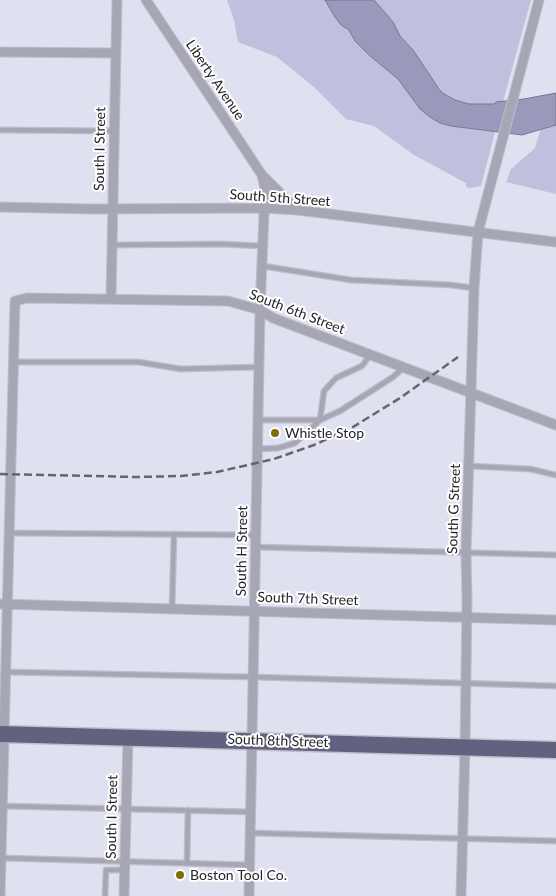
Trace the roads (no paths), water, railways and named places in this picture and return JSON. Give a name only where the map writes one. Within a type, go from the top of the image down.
[{"type":"highway","name":"South 8th Street","points":[[2,735],[252,740],[556,750]]},
{"type":"street","name":"South I Street","points":[[111,299],[117,0]]},
{"type":"street","name":"Liberty Avenue","points":[[146,0],[262,175],[296,210]]},
{"type":"street","name":"South G Street","points":[[461,896],[466,747],[466,553],[474,288],[478,232],[539,0]]},
{"type":"street","points":[[0,52],[116,53]]},
{"type":"street","points":[[262,175],[264,189],[263,208]]},
{"type":"street","name":"South 5th Street","points":[[0,207],[92,209],[113,207],[263,208],[296,210],[556,242]]},
{"type":"street","name":"South H Street","points":[[249,896],[263,208]]},
{"type":"street","name":"South 6th Street","points":[[12,362],[14,301],[27,298],[228,301],[260,310],[273,318],[556,424]]},
{"type":"street","points":[[0,896],[2,735],[5,672],[3,604],[8,533],[12,362]]},
{"type":"street","name":"South 7th Street","points":[[3,604],[556,620]]},
{"type":"street","name":"South I Street","points":[[124,896],[128,738]]},
{"type":"lane","points":[[0,130],[114,132]]},
{"type":"lane","points":[[112,244],[262,246]]},
{"type":"lane","points":[[262,266],[351,280],[451,285],[474,288]]},
{"type":"lane","points":[[320,420],[324,391],[336,378],[362,366],[370,355]]},
{"type":"lane","points":[[12,362],[138,362],[181,369],[259,367]]},
{"type":"lane","points":[[257,449],[278,448],[295,443],[320,420],[340,411],[404,367]]},
{"type":"lane","points":[[258,420],[320,420]]},
{"type":"lane","points":[[469,466],[530,469],[556,476]]},
{"type":"lane","points":[[8,533],[256,535]]},
{"type":"lane","points":[[172,609],[174,534]]},
{"type":"lane","points":[[255,547],[556,555]]},
{"type":"lane","points":[[5,672],[556,686]]},
{"type":"lane","points":[[1,806],[251,812]]},
{"type":"lane","points":[[187,863],[188,810]]},
{"type":"lane","points":[[250,833],[556,841]]},
{"type":"lane","points":[[1,858],[125,866],[187,863],[250,865]]},
{"type":"lane","points":[[105,896],[106,870],[125,866]]},
{"type":"railway","points":[[0,474],[181,476],[217,472],[274,459],[314,445],[353,427],[400,398],[458,357]]},
{"type":"place","name":"Whistle Stop","points":[[275,433]]},
{"type":"place","name":"Boston Tool Co.","points":[[180,875]]}]
